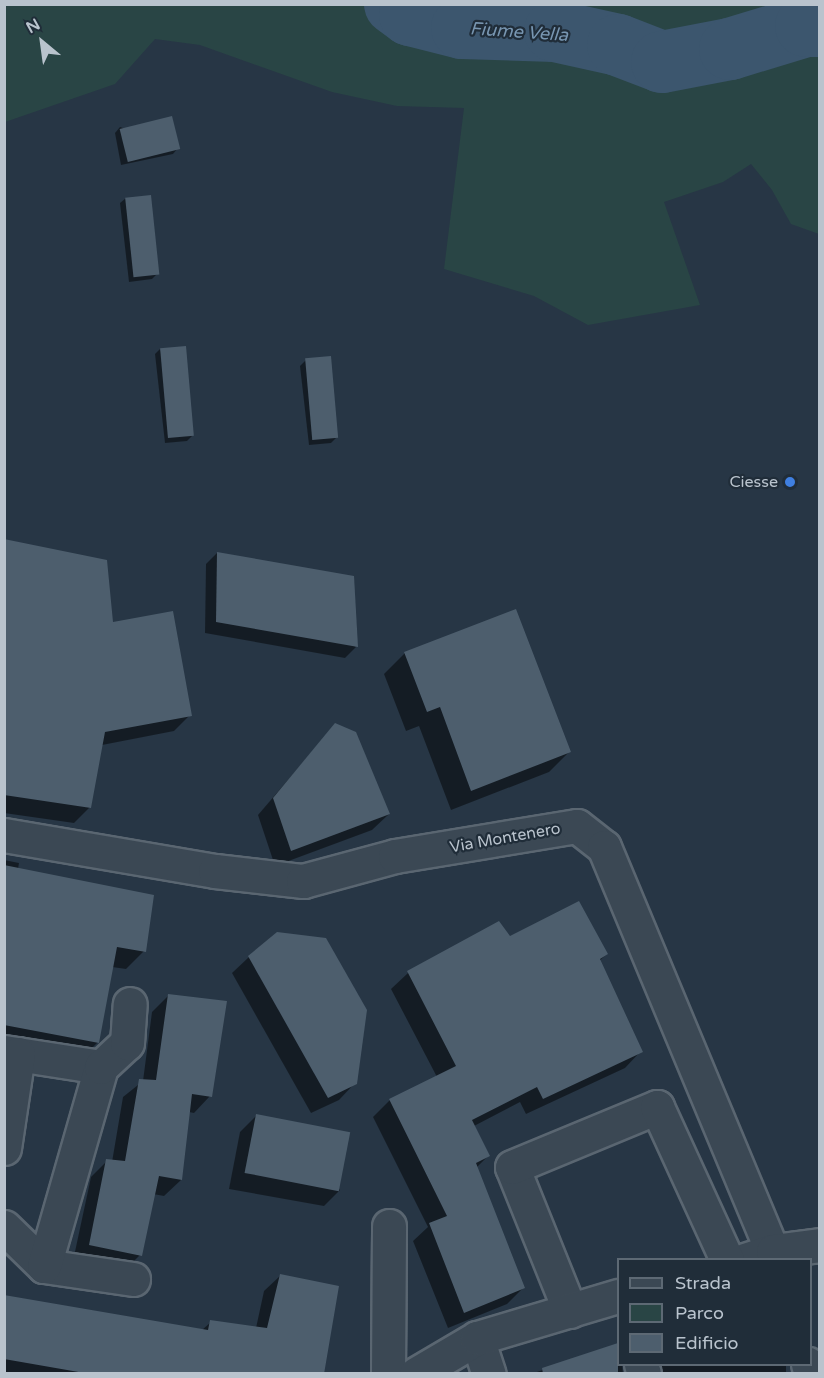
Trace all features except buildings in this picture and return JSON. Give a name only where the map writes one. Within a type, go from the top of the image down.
[{"type":"street","name":"Via Montenero","points":[[4,835],[215,871],[303,881],[395,856],[577,826],[604,848],[765,1257]]},
{"type":"street","points":[[44,1266],[101,1067],[127,1043],[130,1004]]},
{"type":"street","points":[[4,1148],[11,1053],[101,1067]]},
{"type":"street","points":[[570,1311],[512,1167],[657,1107],[726,1258]]},
{"type":"street","points":[[388,1374],[389,1226]]},
{"type":"street","points":[[4,1227],[44,1266],[133,1280]]},
{"type":"street","points":[[765,1257],[819,1245]]},
{"type":"street","points":[[416,1374],[477,1338],[617,1296]]},
{"type":"street","points":[[477,1338],[489,1374]]},
{"type":"green space","points":[[5,4],[819,5],[819,234],[791,224],[772,190],[751,164],[723,182],[664,202],[700,305],[588,325],[534,296],[444,269],[464,108],[397,106],[332,92],[200,45],[155,39],[115,84],[5,122]]},
{"type":"waterway","name":"Fiume Vella","points":[[395,4],[410,15],[462,28],[555,31],[618,45],[662,62],[730,49],[806,26],[820,26]]},
{"type":"place","name":"Ciesse","points":[[790,482]]}]
